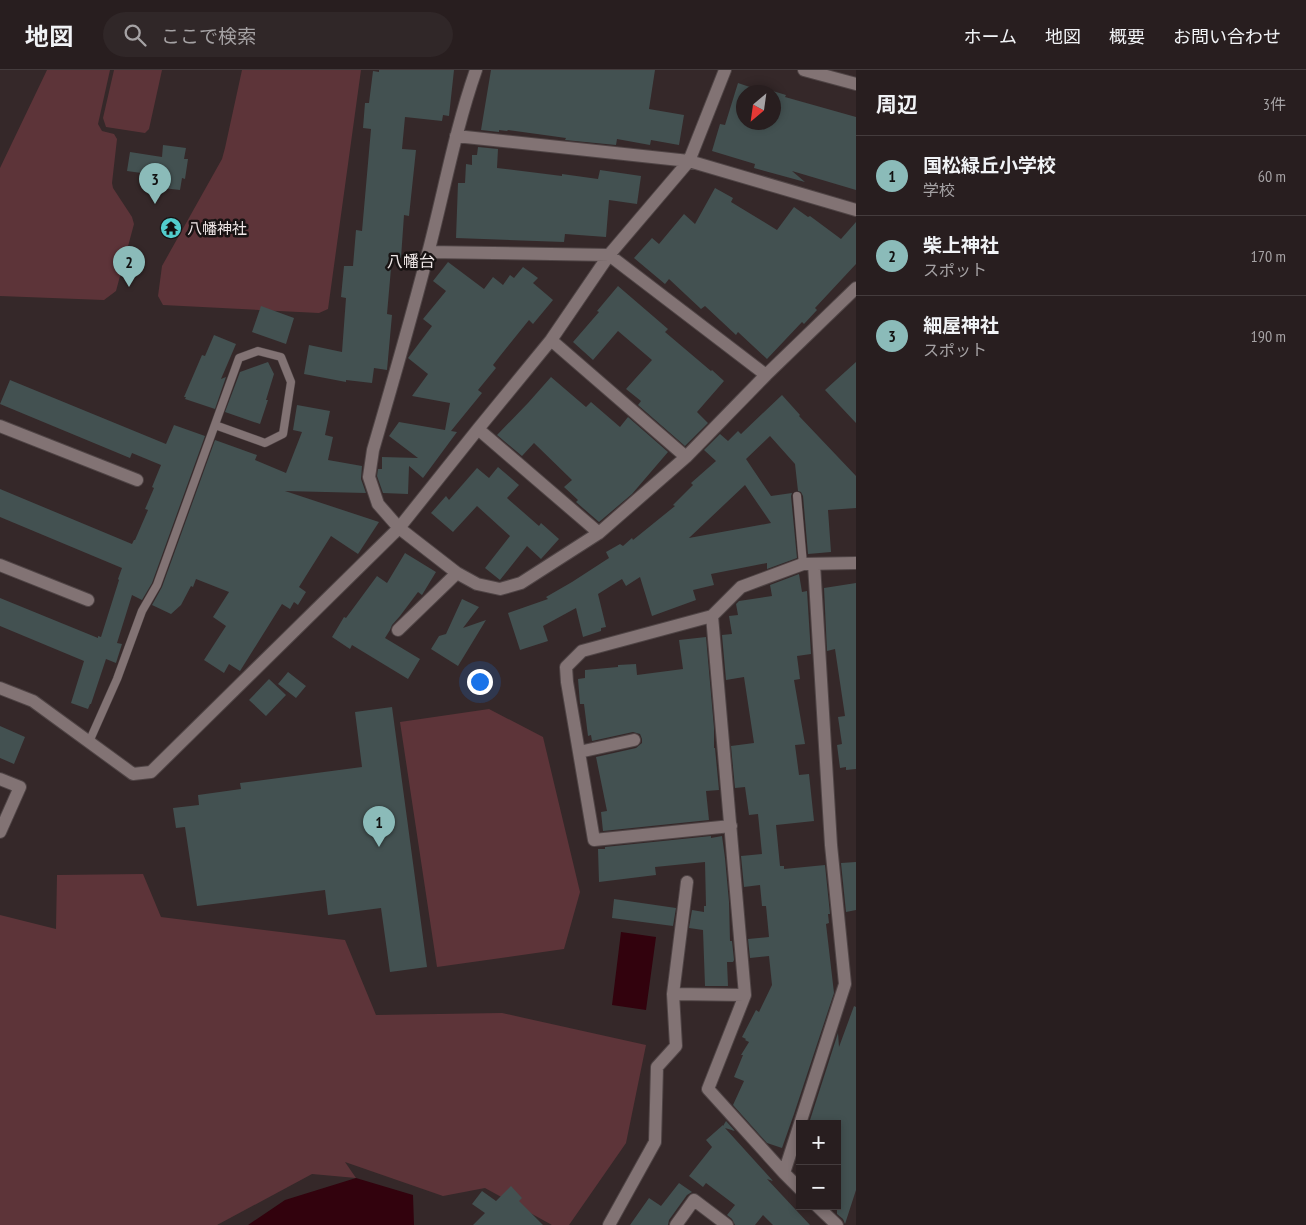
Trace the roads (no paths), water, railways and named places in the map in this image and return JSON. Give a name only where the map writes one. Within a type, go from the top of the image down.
[{"type":"street","points":[[476,70],[456,136],[428,252],[374,450],[369,477],[378,504],[399,528],[457,573],[477,584],[500,589],[521,583],[599,533],[686,457],[766,375],[856,288]]},
{"type":"street","points":[[0,688],[33,701],[133,774],[150,772],[399,528],[551,340],[610,255],[689,161],[725,70]]},
{"type":"street","points":[[804,70],[856,84]]},
{"type":"street","points":[[456,136],[689,161],[856,210]]},
{"type":"street","points":[[428,252],[610,255],[766,375]]},
{"type":"street","points":[[551,340],[686,457]]},
{"type":"street","points":[[0,426],[137,480]]},
{"type":"street","points":[[478,429],[599,533]]},
{"type":"street","points":[[731,826],[594,840],[566,667],[582,651],[712,616],[741,587],[808,564],[856,563]]},
{"type":"street","points":[[784,1173],[845,984],[831,845],[808,564]]},
{"type":"street","points":[[0,565],[88,600]]},
{"type":"street","points":[[398,630],[457,573]]},
{"type":"street","points":[[712,616],[745,995],[708,1089],[796,1185]]},
{"type":"street","points":[[579,752],[634,740]]},
{"type":"street","points":[[0,779],[20,787],[0,832]]},
{"type":"street","points":[[608,1225],[654,1142],[657,1067],[676,1046],[673,994],[687,882]]},
{"type":"street","points":[[673,994],[745,995]]},
{"type":"street","points":[[676,1225],[694,1200],[727,1225]]},
{"type":"street","points":[[822,1210],[836,1225]]},
{"type":"lane","points":[[89,742],[117,679],[142,611],[157,585],[239,358],[258,351],[281,357],[291,382],[283,434],[265,443],[215,425]]},
{"type":"lane","points":[[797,496],[808,564]]},
{"type":"place","name":"細屋神社","points":[[155,204]]},
{"type":"place","name":"八幡神社","points":[[171,228]]},
{"type":"place","name":"柴上神社","points":[[129,287]]},
{"type":"place","name":"国松緑丘小学校","points":[[379,847]]},
{"type":"district","name":"八幡台","points":[[411,261]]}]
